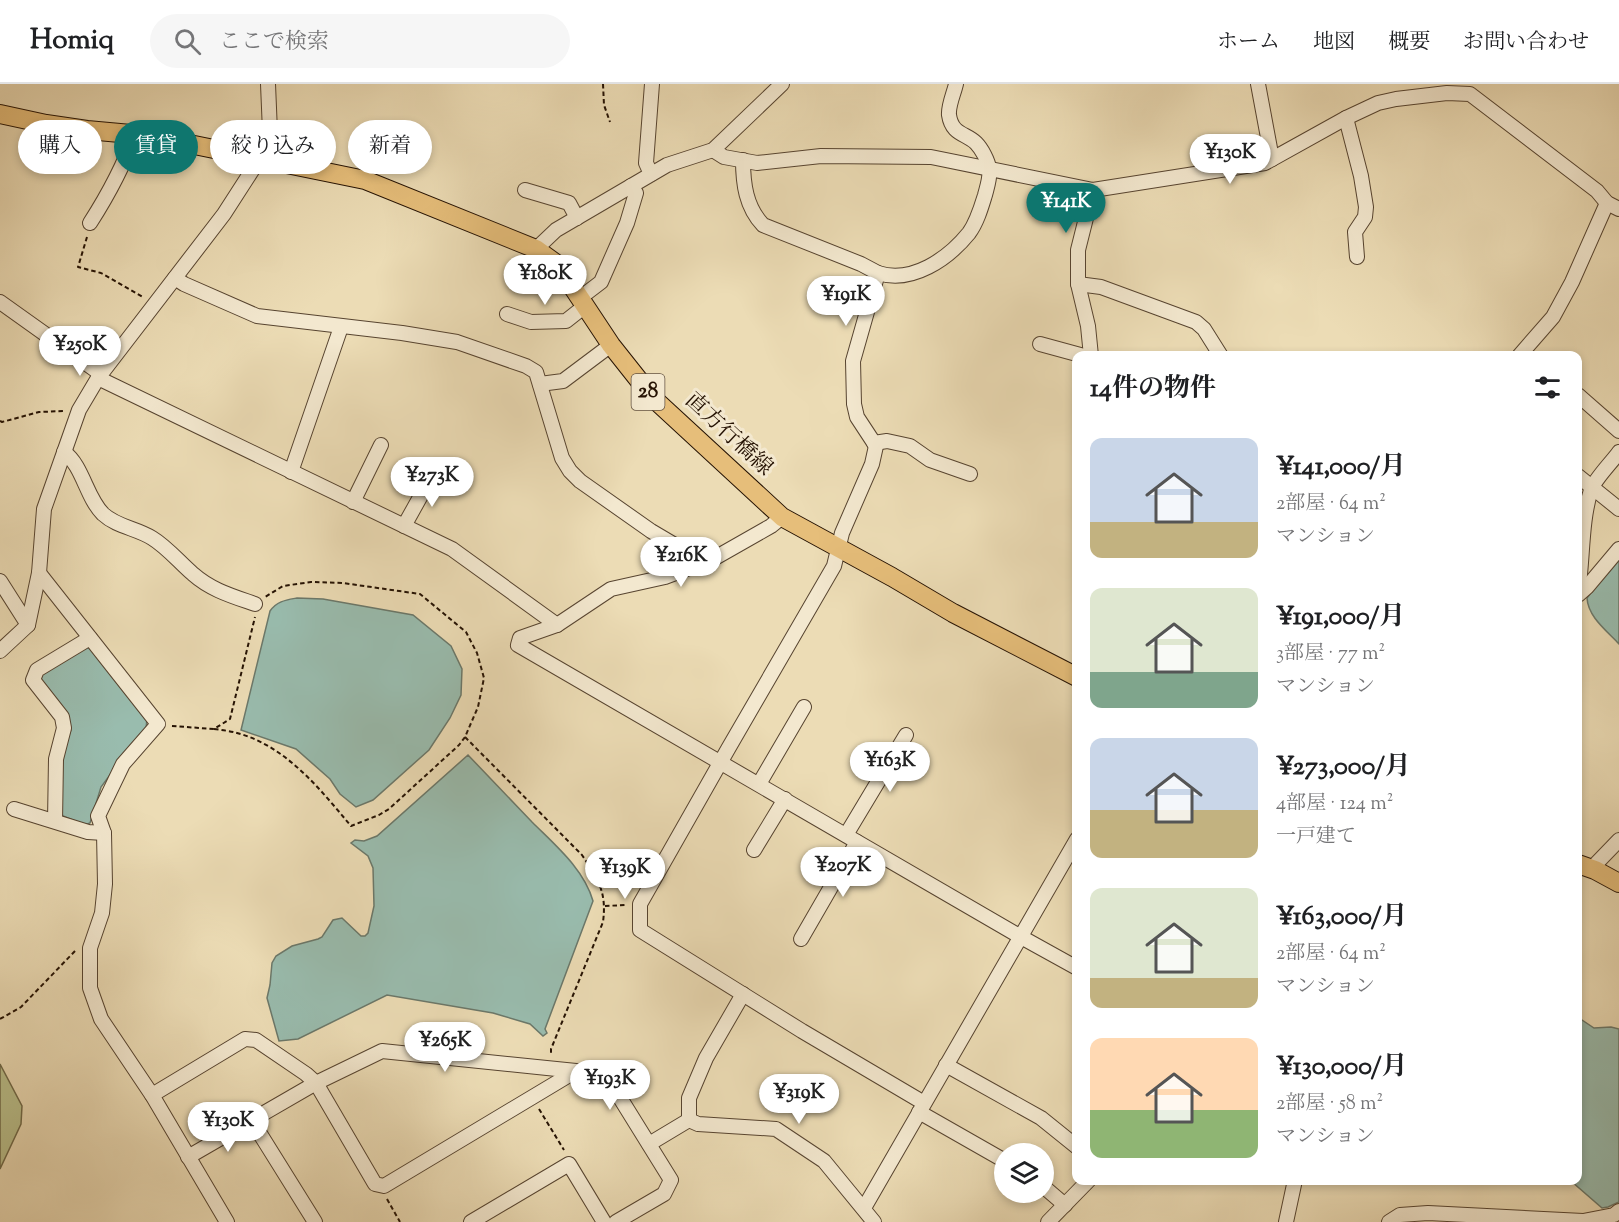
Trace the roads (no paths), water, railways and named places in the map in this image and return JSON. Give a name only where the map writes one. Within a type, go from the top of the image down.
[{"type":"main road","name":"直方行橋線","points":[[0,114],[77,129],[114,132]]},
{"type":"main road","name":"直方行橋線","points":[[335,174],[366,180],[536,249],[558,265],[611,345],[653,398],[782,517],[953,614],[1072,674]]},
{"type":"main road","points":[[1584,866],[1619,883]]},
{"type":"street","points":[[268,84],[270,120]]},
{"type":"street","points":[[651,174],[646,163],[652,84]]},
{"type":"street","points":[[536,249],[556,230],[667,165],[713,150],[782,84]]},
{"type":"street","points":[[743,160],[745,192],[756,217],[763,225],[890,277],[930,267],[970,232],[981,212],[989,178],[989,168],[979,147],[975,141],[962,136],[955,130],[949,116],[956,84]]},
{"type":"street","points":[[1258,84],[1272,159]]},
{"type":"street","points":[[713,150],[724,157],[757,163],[821,156],[931,157],[1093,190],[1265,163],[1378,103],[1469,89],[1613,206],[1553,317],[1523,351]]},
{"type":"street","points":[[1346,118],[1361,176],[1365,207],[1365,217],[1355,232],[1357,257]]},
{"type":"street","points":[[90,223],[118,174]]},
{"type":"street","points":[[0,651],[28,625],[39,573],[44,509],[79,410],[99,376],[224,214],[250,174]]},
{"type":"street","points":[[507,314],[531,322],[566,321],[601,282],[627,223],[636,193],[631,186]]},
{"type":"street","points":[[525,189],[569,203],[577,218]]},
{"type":"street","points":[[1090,351],[1088,326],[1078,284],[1078,250],[1093,190]]},
{"type":"street","points":[[878,273],[853,362],[854,404],[857,417],[876,446],[872,464],[842,532],[834,566],[640,904],[640,930],[994,1154]]},
{"type":"street","points":[[175,278],[257,316],[402,333],[457,342],[526,366],[537,372],[562,458],[570,471],[580,481],[651,531],[695,557],[700,564]]},
{"type":"street","points":[[1078,284],[1101,287],[1196,322],[1204,329],[1218,351]]},
{"type":"street","points":[[0,302],[99,376],[452,549],[557,625]]},
{"type":"street","points":[[291,472],[341,327]]},
{"type":"street","points":[[1040,344],[1072,353]]},
{"type":"street","points":[[540,384],[563,381],[611,345]]},
{"type":"street","points":[[1582,399],[1619,431]]},
{"type":"street","points":[[874,443],[887,441],[910,446],[930,460],[970,474]]},
{"type":"street","points":[[353,502],[381,445]]},
{"type":"street","points":[[64,452],[70,457],[102,513],[117,524],[153,538],[195,576],[216,590],[255,604]]},
{"type":"street","points":[[1582,568],[1585,519],[1592,488],[1619,452]]},
{"type":"street","points":[[404,526],[433,474]]},
{"type":"street","points":[[1582,479],[1619,509]]},
{"type":"street","points":[[782,517],[771,526],[713,559],[665,577],[611,589],[557,625],[520,638],[518,645],[1072,965]]},
{"type":"street","points":[[1582,590],[1619,549]]},
{"type":"street","points":[[39,573],[158,724],[123,764],[98,816],[104,833],[105,884],[102,914],[90,948],[90,988],[101,1019],[152,1095],[227,1222]]},
{"type":"street","points":[[0,581],[28,625]]},
{"type":"street","points":[[55,821],[56,759],[64,728],[62,717],[33,680],[37,670],[90,638]]},
{"type":"street","points":[[759,784],[804,706]]},
{"type":"street","points":[[801,939],[906,735]]},
{"type":"street","points":[[754,850],[785,799]]},
{"type":"street","points":[[14,809],[88,832],[104,833]]},
{"type":"street","points":[[1584,866],[1619,840]]},
{"type":"street","points":[[864,1208],[1072,848]]},
{"type":"street","points":[[690,1120],[689,1098],[706,1058],[743,994]]},
{"type":"street","points":[[152,1095],[245,1039],[256,1040],[316,1083],[375,1184],[384,1186],[576,1071]]},
{"type":"street","points":[[188,1157],[316,1083],[381,1051],[576,1071],[609,1080],[671,1180],[664,1194],[616,1222]]},
{"type":"street","points":[[946,1065],[1041,1118],[1072,1143]]},
{"type":"street","points":[[649,1144],[690,1120]]},
{"type":"street","points":[[690,1120],[698,1124],[776,1129],[824,1161],[874,1222]]},
{"type":"street","points":[[252,1121],[315,1222]]},
{"type":"street","points":[[471,1222],[569,1164],[604,1222]]},
{"type":"street","points":[[1048,1222],[1084,1185]]},
{"type":"street","points":[[1286,1222],[1294,1185]]},
{"type":"street","points":[[1054,1196],[1065,1205]]},
{"type":"street","points":[[1389,1222],[1400,1215],[1428,1213],[1583,1221],[1614,1215],[1619,1211]]}]
